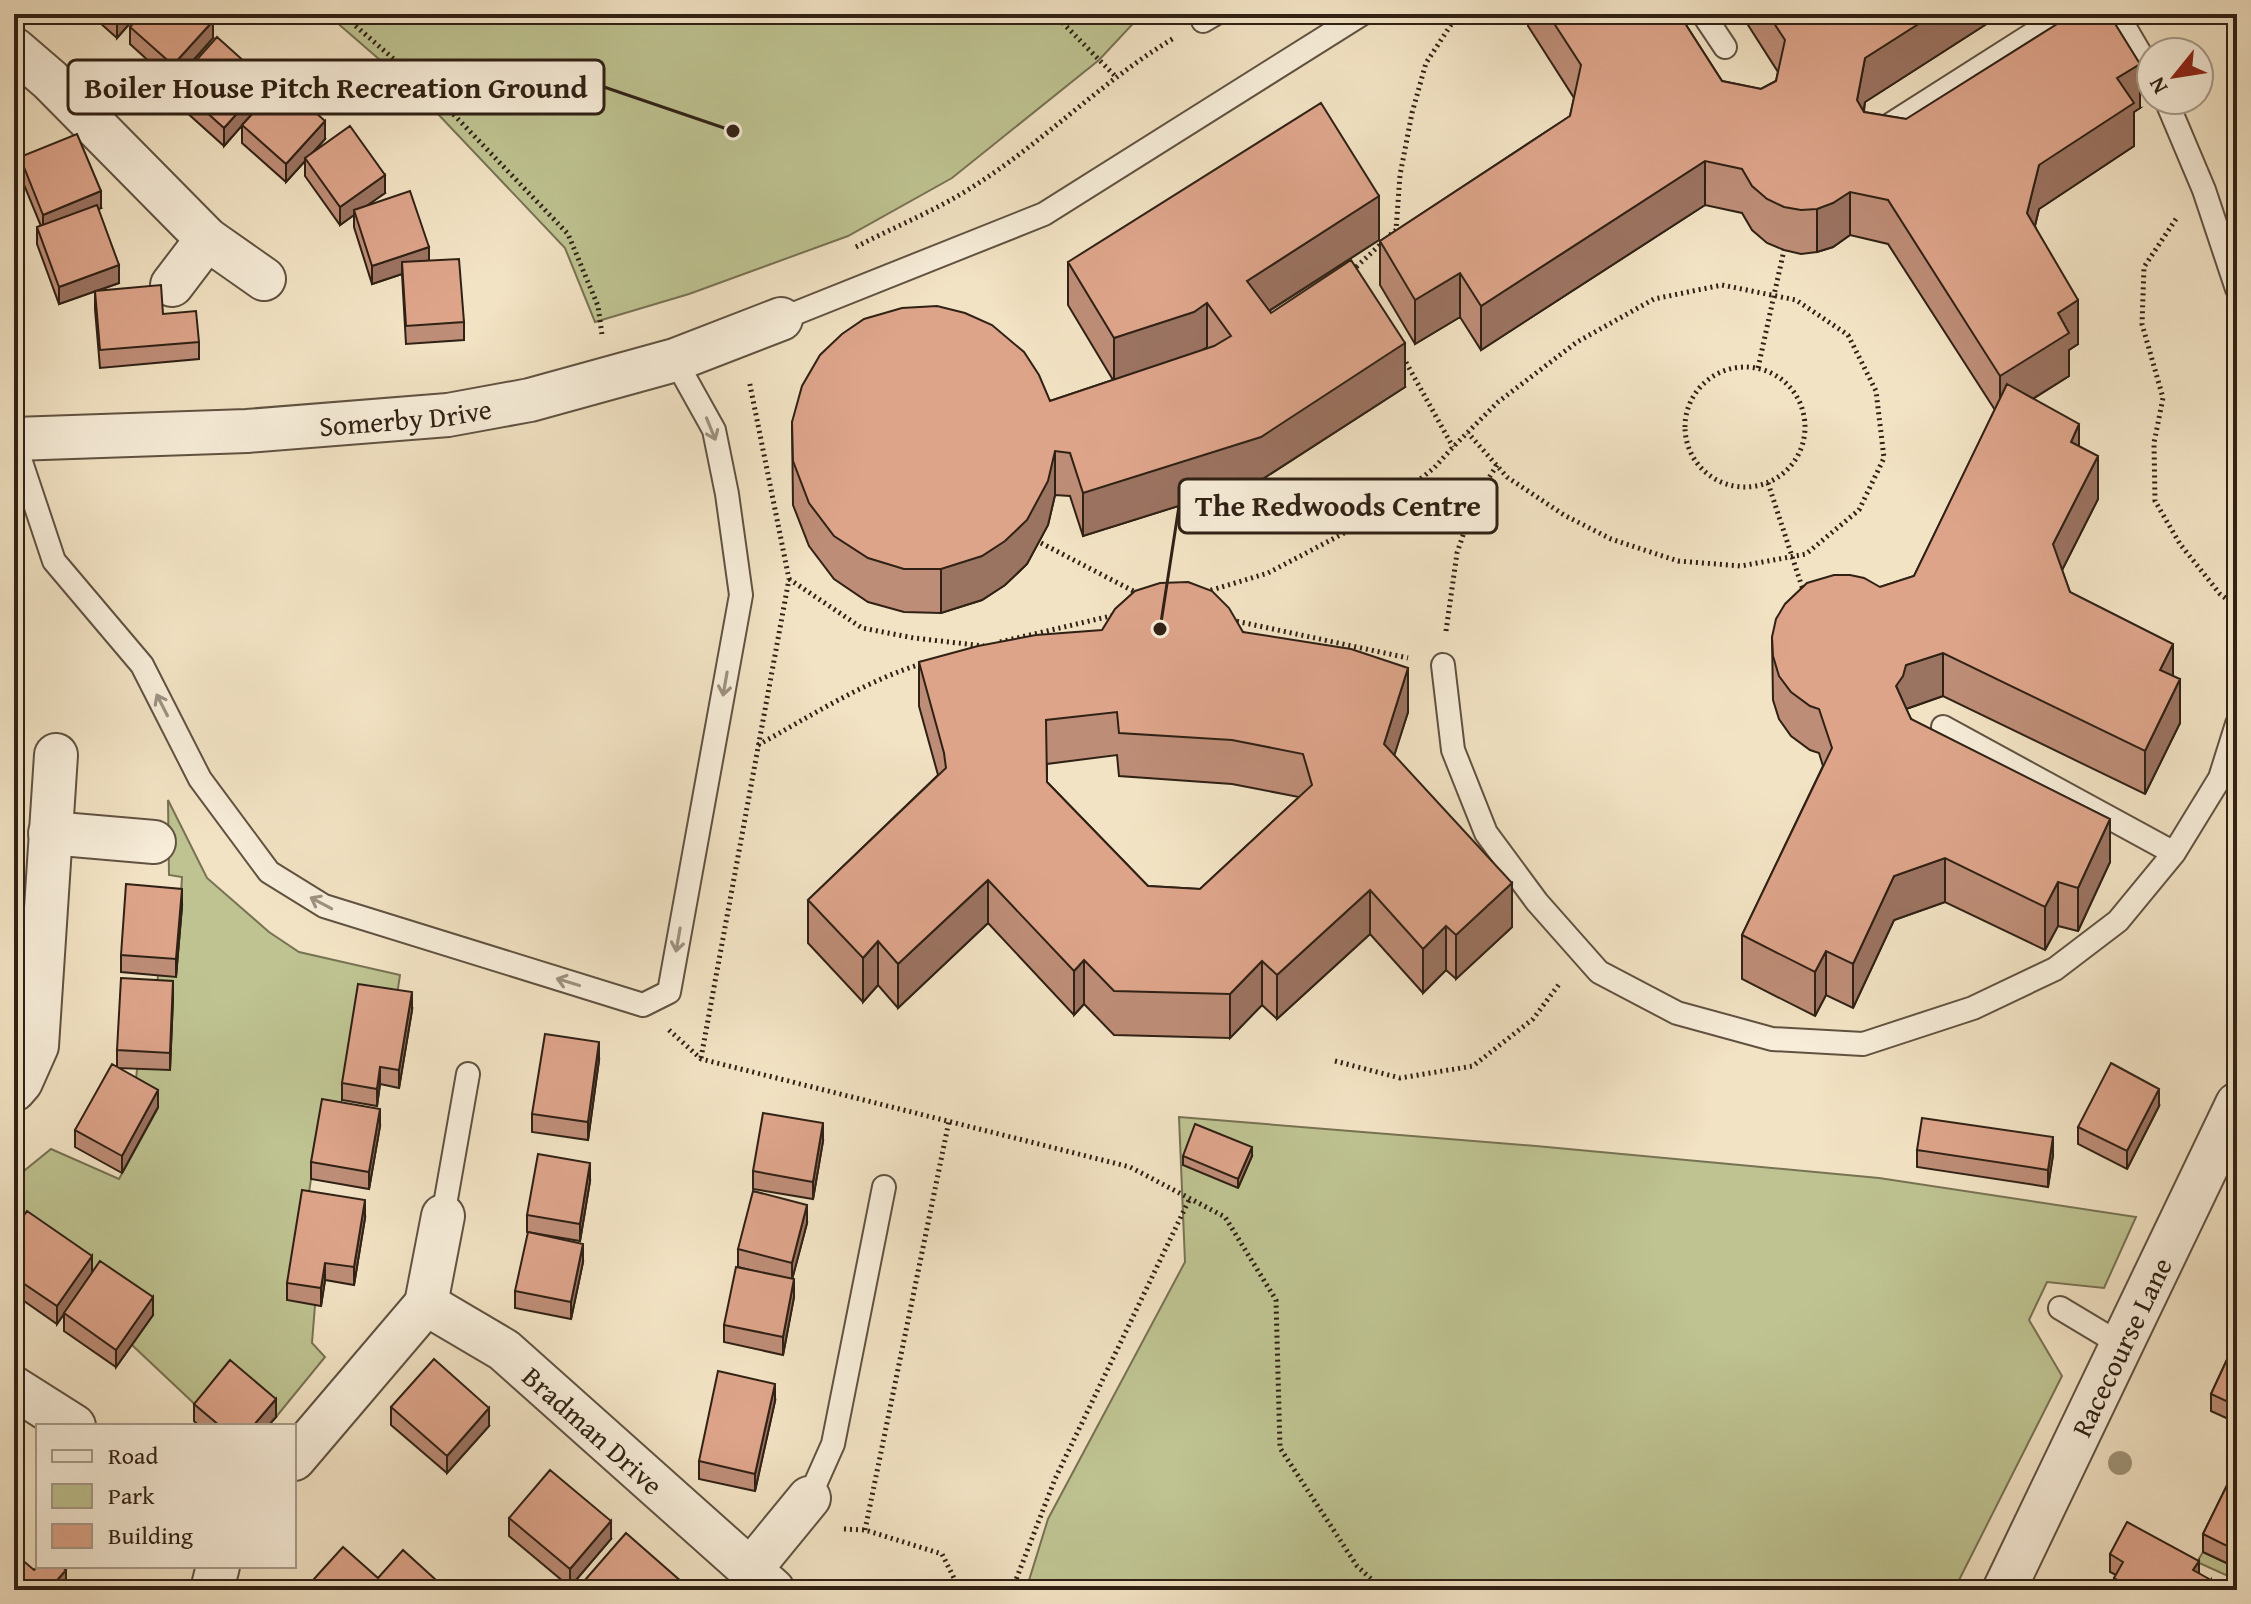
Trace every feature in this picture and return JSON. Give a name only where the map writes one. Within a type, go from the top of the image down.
[{"type":"street","points":[[14,49],[73,102],[207,239],[264,279]]},
{"type":"street","points":[[172,285],[207,239]]},
{"type":"street","name":"Somerby Drive","points":[[14,440],[247,431],[448,415],[530,400],[675,360],[781,319]]},
{"type":"street","points":[[14,1090],[21,1082],[37,1046],[56,755]]},
{"type":"street","points":[[50,833],[154,842]]},
{"type":"street","name":"Racecourse Lane","points":[[2004,1590],[2237,1104]]},
{"type":"street","points":[[296,1457],[426,1304],[443,1216]]},
{"type":"street","name":"Bradman Drive","points":[[426,1304],[504,1350],[762,1580],[798,1512]]},
{"type":"street","points":[[14,1388],[71,1424]]},
{"type":"street","points":[[212,1590],[218,1568]]},
{"type":"lane","points":[[781,319],[1044,214],[1362,14]]},
{"type":"lane","points":[[1703,14],[1725,47]]},
{"type":"lane","points":[[1888,126],[2064,14]]},
{"type":"lane","points":[[2117,14],[2135,45]]},
{"type":"lane","points":[[2173,116],[2204,190],[2237,289]]},
{"type":"lane","points":[[14,440],[54,561],[142,665],[200,779],[269,872],[324,906],[643,1005],[669,992],[741,595],[727,494],[714,430],[675,360]]},
{"type":"lane","points":[[1443,665],[1453,750],[1486,833],[1537,902],[1599,972],[1677,1013],[1772,1039],[1863,1044],[1973,1008],[2055,969],[2118,921],[2174,853],[2220,778],[2237,724]]},
{"type":"lane","points":[[1943,727],[2174,853]]},
{"type":"lane","points":[[443,1216],[468,1074]]},
{"type":"lane","points":[[798,1512],[833,1444],[884,1187]]},
{"type":"lane","points":[[2060,1308],[2120,1344]]},
{"type":"path","points":[[342,14],[435,95],[568,234],[598,306],[607,379]]},
{"type":"path","points":[[1054,14],[1116,77]]},
{"type":"path","points":[[1362,282],[1354,269],[1396,230],[1400,175],[1426,63],[1458,14]]},
{"type":"path","points":[[845,252],[966,191],[1138,59],[1209,18]]},
{"type":"path","points":[[2204,190],[2178,216],[2144,267],[2142,324],[2163,398],[2154,443],[2155,501],[2180,544],[2220,594],[2237,607]]},
{"type":"path","points":[[1758,368],[1784,250]]},
{"type":"path","points":[[1201,593],[1268,573],[1367,521],[1434,468],[1498,402],[1577,342],[1654,299],[1722,285],[1796,300],[1848,335],[1876,391],[1884,458],[1859,510],[1806,554],[1741,566],[1678,561],[1611,539],[1564,515],[1507,477],[1468,433]]},
{"type":"path","points":[[1400,351],[1453,447]]},
{"type":"path","points":[[1739,367],[1758,368],[1775,375],[1790,388],[1800,404],[1805,422],[1804,441],[1784,473],[1768,483],[1748,488],[1727,485],[1709,476],[1694,461],[1686,441],[1685,420],[1691,400],[1703,383],[1720,372],[1739,367]]},
{"type":"path","points":[[1220,618],[1443,665],[1457,553],[1475,500],[1497,465]]},
{"type":"path","points":[[1768,483],[1805,597]]},
{"type":"path","points":[[1041,543],[1147,598]]},
{"type":"path","points":[[789,579],[862,628],[985,646]]},
{"type":"path","points":[[970,650],[1130,612]]},
{"type":"path","points":[[758,745],[897,673],[940,659]]},
{"type":"path","points":[[1335,1061],[1400,1078],[1473,1066],[1533,1019],[1583,953]]},
{"type":"path","points":[[643,1005],[701,1059],[1130,1167],[1225,1217],[1276,1300],[1280,1448],[1357,1566],[1383,1590]]},
{"type":"path","points":[[865,1530],[949,1121]]},
{"type":"path","points":[[1012,1590],[1055,1479],[1190,1198]]},
{"type":"path","points":[[798,1512],[942,1554],[958,1586],[954,1590]]},
{"type":"green space","points":[[327,14],[1142,14],[1099,60],[952,178],[848,236],[689,294],[595,322],[565,248],[418,93]]},
{"type":"green space","points":[[168,800],[207,878],[269,932],[299,952],[400,975],[395,1008],[358,1002],[342,1100],[311,1179],[309,1192],[315,1305],[312,1343],[325,1357],[276,1417],[230,1378],[202,1411],[132,1345],[152,1315],[14,1217],[14,1179],[51,1149],[119,1179],[158,1108],[136,1082],[158,975],[176,976],[182,877],[169,875]]},
{"type":"green space","points":[[1179,1117],[1879,1178],[2136,1217],[2104,1288],[2047,1282],[2029,1320],[2062,1376],[1954,1590],[1026,1590],[1048,1519],[1185,1262]]},
{"type":"green space","points":[[2203,1552],[2237,1568],[2237,1580],[2197,1562]]},
{"type":"building","points":[[142,14],[206,14],[213,21],[173,65],[130,27]]},
{"type":"building","points":[[1548,14],[1679,14],[1722,81],[1761,89],[1776,81],[1785,40],[1768,14],[1934,14],[1865,58],[1857,100],[1864,112],[1906,119],[2073,14],[2109,14],[2135,56],[2135,67],[2117,78],[2134,103],[2039,165],[2027,213],[2078,300],[2058,313],[2069,333],[2000,376],[1888,200],[1850,192],[1817,209],[1784,207],[1767,199],[1752,186],[1742,169],[1705,161],[1481,306],[1460,273],[1415,300],[1380,241],[1570,116],[1581,65]]},
{"type":"building","points":[[217,37],[266,81],[224,128],[175,84]]},
{"type":"building","points":[[282,82],[325,121],[286,164],[242,125]]},
{"type":"building","points":[[1321,103],[1379,196],[1247,281],[1271,313],[1351,260],[1405,343],[1261,437],[1083,493],[1070,453],[1055,451],[1048,481],[1027,520],[1005,541],[982,556],[941,569],[904,569],[868,558],[834,536],[809,503],[793,461],[792,422],[802,386],[820,355],[842,334],[864,319],[902,308],[937,306],[965,313],[992,325],[1024,352],[1039,375],[1050,401],[1214,346],[1231,336],[1207,303],[1194,312],[1114,338],[1068,262]]},
{"type":"building","points":[[350,126],[385,175],[340,207],[305,158]]},
{"type":"building","points":[[77,134],[101,191],[43,215],[20,157]]},
{"type":"building","points":[[410,191],[429,247],[372,266],[354,210]]},
{"type":"building","points":[[97,205],[119,265],[59,287],[37,227]]},
{"type":"building","points":[[459,259],[464,322],[406,326],[402,262]]},
{"type":"building","points":[[161,285],[163,314],[196,311],[199,342],[100,350],[95,291]]},
{"type":"building","points":[[2007,384],[2079,424],[2071,442],[2098,456],[2053,544],[2070,592],[2173,644],[2160,670],[2180,679],[2145,751],[1943,653],[1906,665],[1896,686],[1911,719],[2110,819],[2078,888],[2058,882],[2045,907],[1945,858],[1894,876],[1853,964],[1826,951],[1815,972],[1742,935],[1832,748],[1819,709],[1791,692],[1779,676],[1772,637],[1776,619],[1785,604],[1807,583],[1834,575],[1850,575],[1864,578],[1880,587],[1914,576]]},
{"type":"building","points":[[1188,582],[1212,591],[1229,608],[1243,632],[1351,649],[1408,668],[1384,744],[1512,883],[1456,935],[1446,926],[1423,949],[1370,890],[1277,975],[1262,961],[1230,994],[1114,991],[1084,960],[1074,971],[988,880],[898,964],[878,941],[863,958],[808,900],[946,768],[919,662],[1036,635],[1102,630],[1115,609],[1135,591],[1160,583]],"holes":[[[1117,712],[1119,733],[1232,740],[1303,754],[1312,785],[1200,889],[1148,886],[1047,782],[1046,720]]]},
{"type":"building","points":[[126,884],[182,889],[176,959],[121,955]]},
{"type":"building","points":[[121,978],[173,981],[170,1053],[117,1050]]},
{"type":"building","points":[[358,984],[412,992],[399,1070],[380,1067],[377,1089],[342,1083]]},
{"type":"building","points":[[545,1034],[599,1042],[588,1122],[532,1114]]},
{"type":"building","points":[[2111,1063],[2159,1089],[2127,1151],[2078,1127]]},
{"type":"building","points":[[112,1064],[158,1090],[122,1156],[75,1130]]},
{"type":"building","points":[[322,1099],[380,1109],[369,1172],[311,1162]]},
{"type":"building","points":[[763,1113],[823,1123],[813,1182],[753,1171]]},
{"type":"building","points":[[1922,1118],[2053,1137],[2048,1170],[1917,1150]]},
{"type":"building","points":[[1195,1124],[1252,1147],[1238,1179],[1183,1156]]},
{"type":"building","points":[[538,1154],[590,1163],[580,1224],[527,1215]]},
{"type":"building","points":[[302,1190],[365,1200],[354,1267],[325,1263],[321,1288],[287,1283]]},
{"type":"building","points":[[753,1191],[807,1205],[792,1263],[738,1249]]},
{"type":"building","points":[[27,1211],[92,1256],[57,1306],[14,1277],[14,1230]]},
{"type":"building","points":[[528,1232],[583,1244],[571,1302],[515,1291]]},
{"type":"building","points":[[100,1261],[153,1297],[116,1350],[64,1313]]},
{"type":"building","points":[[736,1267],[794,1279],[783,1337],[724,1325]]},
{"type":"building","points":[[2237,1338],[2237,1406],[2211,1394]]},
{"type":"building","points":[[434,1359],[489,1408],[447,1456],[391,1407]]},
{"type":"building","points":[[230,1360],[276,1399],[255,1424],[218,1424],[194,1404]]},
{"type":"building","points":[[718,1371],[775,1384],[755,1474],[699,1461]]},
{"type":"building","points":[[2237,1465],[2237,1551],[2203,1534]]},
{"type":"building","points":[[550,1470],[611,1521],[570,1569],[509,1518]]},
{"type":"building","points":[[14,1499],[19,1510],[14,1516]]},
{"type":"building","points":[[2127,1522],[2199,1561],[2193,1570],[2211,1580],[2205,1590],[2135,1590],[2114,1578],[2123,1562],[2110,1554]]},
{"type":"building","points":[[626,1533],[683,1583],[678,1590],[596,1590],[585,1580]]},
{"type":"building","points":[[343,1547],[378,1578],[403,1550],[447,1590],[304,1590]]},
{"type":"building","points":[[14,1553],[34,1570],[66,1570],[52,1586],[56,1590],[14,1590]]},
{"type":"place","name":"Boiler House Pitch Recreation Ground","points":[[733,131]]},
{"type":"place","name":"The Redwoods Centre","points":[[1160,629]]}]
